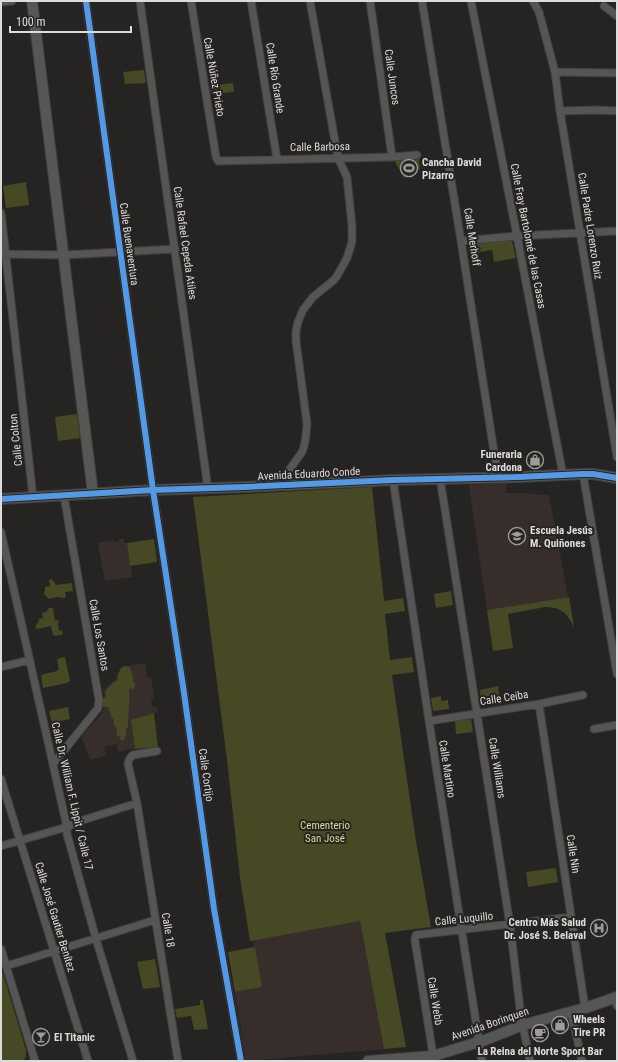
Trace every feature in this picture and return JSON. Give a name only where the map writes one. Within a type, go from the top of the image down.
[{"type":"street","points":[[1,2],[12,1]]},
{"type":"street","points":[[32,1],[93,494]]},
{"type":"street","name":"Calle Buenaventura","points":[[86,1],[153,490]]},
{"type":"street","name":"Calle Rafael Cepeda Atiles","points":[[140,1],[208,489]]},
{"type":"street","name":"Calle Núñez Prieto","points":[[191,1],[216,157],[218,161],[224,161]]},
{"type":"street","name":"Calle Río Grande","points":[[251,1],[277,159]]},
{"type":"street","points":[[278,486],[303,449],[307,424],[296,341],[298,322],[307,303],[337,276],[347,258],[352,242],[352,226],[347,177],[338,158],[310,1]]},
{"type":"street","name":"Calle Juncos","points":[[370,1],[392,156]]},
{"type":"street","name":"Calle Merhoff","points":[[422,1],[498,477]]},
{"type":"street","name":"Calle Fray Bartolomé de las Casas","points":[[471,1],[518,236],[563,475]]},
{"type":"street","name":"Calle Padre Lorenzo Ruiz","points":[[533,1],[539,12],[555,72],[560,111],[617,457]]},
{"type":"street","points":[[604,6],[617,16]]},
{"type":"street","points":[[555,72],[617,73]]},
{"type":"street","points":[[560,111],[617,111]]},
{"type":"street","name":"Calle Barbosa","points":[[224,161],[417,155]]},
{"type":"street","name":"Calle Colton","points":[[1,213],[3,254],[33,497]]},
{"type":"street","points":[[461,241],[518,236],[617,231]]},
{"type":"street","points":[[3,254],[64,255],[175,250]]},
{"type":"street","points":[[583,474],[617,674]]},
{"type":"street","name":"Avenida Eduardo Conde","points":[[1,499],[153,490],[208,489],[440,478],[583,474],[617,478]]},
{"type":"street","name":"Calle Williams","points":[[440,478],[510,925],[521,1017],[530,1061]]},
{"type":"street","name":"Calle Martino","points":[[393,480],[482,1061]]},
{"type":"street","name":"Calle Cortijo","points":[[153,490],[183,686],[214,909],[241,1061]]},
{"type":"street","name":"Calle Los Santos","points":[[53,764],[98,708],[99,700],[64,496]]},
{"type":"street","name":"Calle Dr. William F. Lippit / Calle 17","points":[[1,532],[67,827],[67,834],[96,939],[133,1061]]},
{"type":"street","points":[[1,667],[30,660]]},
{"type":"street","name":"Calle Ceiba","points":[[429,721],[539,704],[583,695]]},
{"type":"street","name":"Calle Nin","points":[[539,704],[585,1008]]},
{"type":"street","points":[[594,729],[617,725]]},
{"type":"street","name":"Calle 18","points":[[157,751],[133,755],[128,760],[128,764],[137,803],[178,1061]]},
{"type":"street","name":"Calle José Gautier Benítez","points":[[1,779],[88,1061]]},
{"type":"street","points":[[1,846],[67,827],[77,822],[137,803]]},
{"type":"street","name":"Calle Luquillo","points":[[415,944],[415,938],[417,935],[571,917]]},
{"type":"street","points":[[6,966],[155,920]]},
{"type":"street","name":"Calle Webb","points":[[415,944],[433,1058]]},
{"type":"street","points":[[1,949],[35,1061]]},
{"type":"street","name":"Avenida Borinquen","points":[[368,1061],[433,1058],[523,1025],[616,1000]]},
{"type":"street","points":[[571,1011],[582,1061]]},
{"type":"shaded area","name":"Escuela Jesús M. Quiñones","points":[[506,483],[506,493],[549,495],[568,597],[487,610],[469,485]]},
{"type":"shaded area","points":[[119,539],[124,539],[124,543],[127,543],[132,577],[105,581],[98,543],[113,540],[114,542],[119,541]]},
{"type":"shaded area","points":[[145,663],[147,677],[151,677],[154,698],[151,699],[152,707],[157,707],[157,712],[131,720],[135,749],[118,752],[116,744],[104,747],[106,756],[91,760],[81,737],[99,717],[104,708],[105,702],[103,690],[122,674],[120,667]]},
{"type":"shaded area","points":[[360,921],[384,1049],[246,1061],[235,992],[262,987],[253,940]]},
{"type":"green space","points":[[144,70],[146,83],[125,84],[123,72]]},
{"type":"green space","points":[[233,83],[234,92],[211,94],[210,86]]},
{"type":"green space","points":[[419,159],[420,169],[404,178],[394,160]]},
{"type":"green space","points":[[26,182],[29,205],[6,208],[3,186]]},
{"type":"green space","points":[[512,241],[516,258],[494,262],[492,250],[469,254],[468,243]]},
{"type":"green space","points":[[77,414],[80,438],[58,441],[55,417]]},
{"type":"green space","name":"Cementerio San José","points":[[372,487],[384,601],[403,598],[405,611],[385,614],[390,660],[412,657],[414,672],[392,675],[415,835],[431,927],[385,933],[406,1047],[384,1049],[360,921],[250,941],[240,878],[227,760],[193,497]]},
{"type":"green space","points":[[154,539],[157,562],[130,566],[127,543]]},
{"type":"green space","points":[[52,579],[56,585],[72,583],[73,591],[65,592],[66,597],[64,598],[57,597],[49,599],[44,594],[45,587],[50,586],[49,580]]},
{"type":"green space","points":[[451,591],[453,605],[436,608],[434,594]]},
{"type":"green space","points":[[569,597],[574,627],[569,618],[563,612],[551,607],[508,614],[513,648],[493,651],[487,610]]},
{"type":"green space","points":[[49,608],[53,608],[55,621],[58,620],[59,631],[62,630],[63,634],[58,636],[53,635],[51,626],[37,629],[35,627],[39,621],[38,619],[43,618],[42,613],[46,612]]},
{"type":"green space","points":[[65,657],[70,681],[43,688],[41,675],[59,670],[57,659]]},
{"type":"green space","points":[[125,666],[129,667],[131,670],[135,686],[133,689],[130,688],[129,690],[128,727],[126,729],[126,735],[123,741],[117,736],[117,729],[114,725],[114,720],[108,707],[102,706],[102,700],[106,696],[107,689],[117,681],[120,670]]},
{"type":"green space","points":[[498,686],[500,700],[481,704],[480,690]]},
{"type":"green space","points":[[441,696],[441,701],[448,700],[449,709],[433,711],[431,698]]},
{"type":"green space","points":[[68,707],[70,719],[52,723],[49,711]]},
{"type":"green space","points":[[154,713],[158,747],[135,749],[131,720]]},
{"type":"green space","points":[[471,718],[473,732],[456,734],[455,721]]},
{"type":"green space","points":[[556,868],[558,882],[528,887],[526,872]]},
{"type":"green space","points":[[255,947],[262,987],[235,992],[228,952]]},
{"type":"green space","points":[[155,959],[160,987],[143,989],[137,962]]},
{"type":"green space","points":[[1,967],[26,1050],[26,1057],[23,1061],[1,1061]]},
{"type":"green space","points":[[200,1000],[203,1000],[208,1029],[194,1030],[191,1016],[177,1018],[175,1009],[200,1005]]},
{"type":"cycle path","points":[[86,1],[153,490],[183,686],[214,909],[241,1061]]},
{"type":"cycle path","points":[[1,499],[153,490],[393,480],[583,474],[617,478]]},
{"type":"place","name":"Cancha David Pizarro","points":[[409,168]]},
{"type":"place","name":"Funeraria Cardona","points":[[535,460]]},
{"type":"place","name":"Escuela Jesús M. Quiñones","points":[[517,536]]},
{"type":"place","name":"Centro Más Salud Dr. José S. Belaval","points":[[599,928]]},
{"type":"place","name":"Wheels Tire PR","points":[[560,1025]]},
{"type":"place","name":"La Reina del Norte Sport Bar","points":[[540,1033]]},
{"type":"place","name":"El Titanic","points":[[41,1037]]}]
